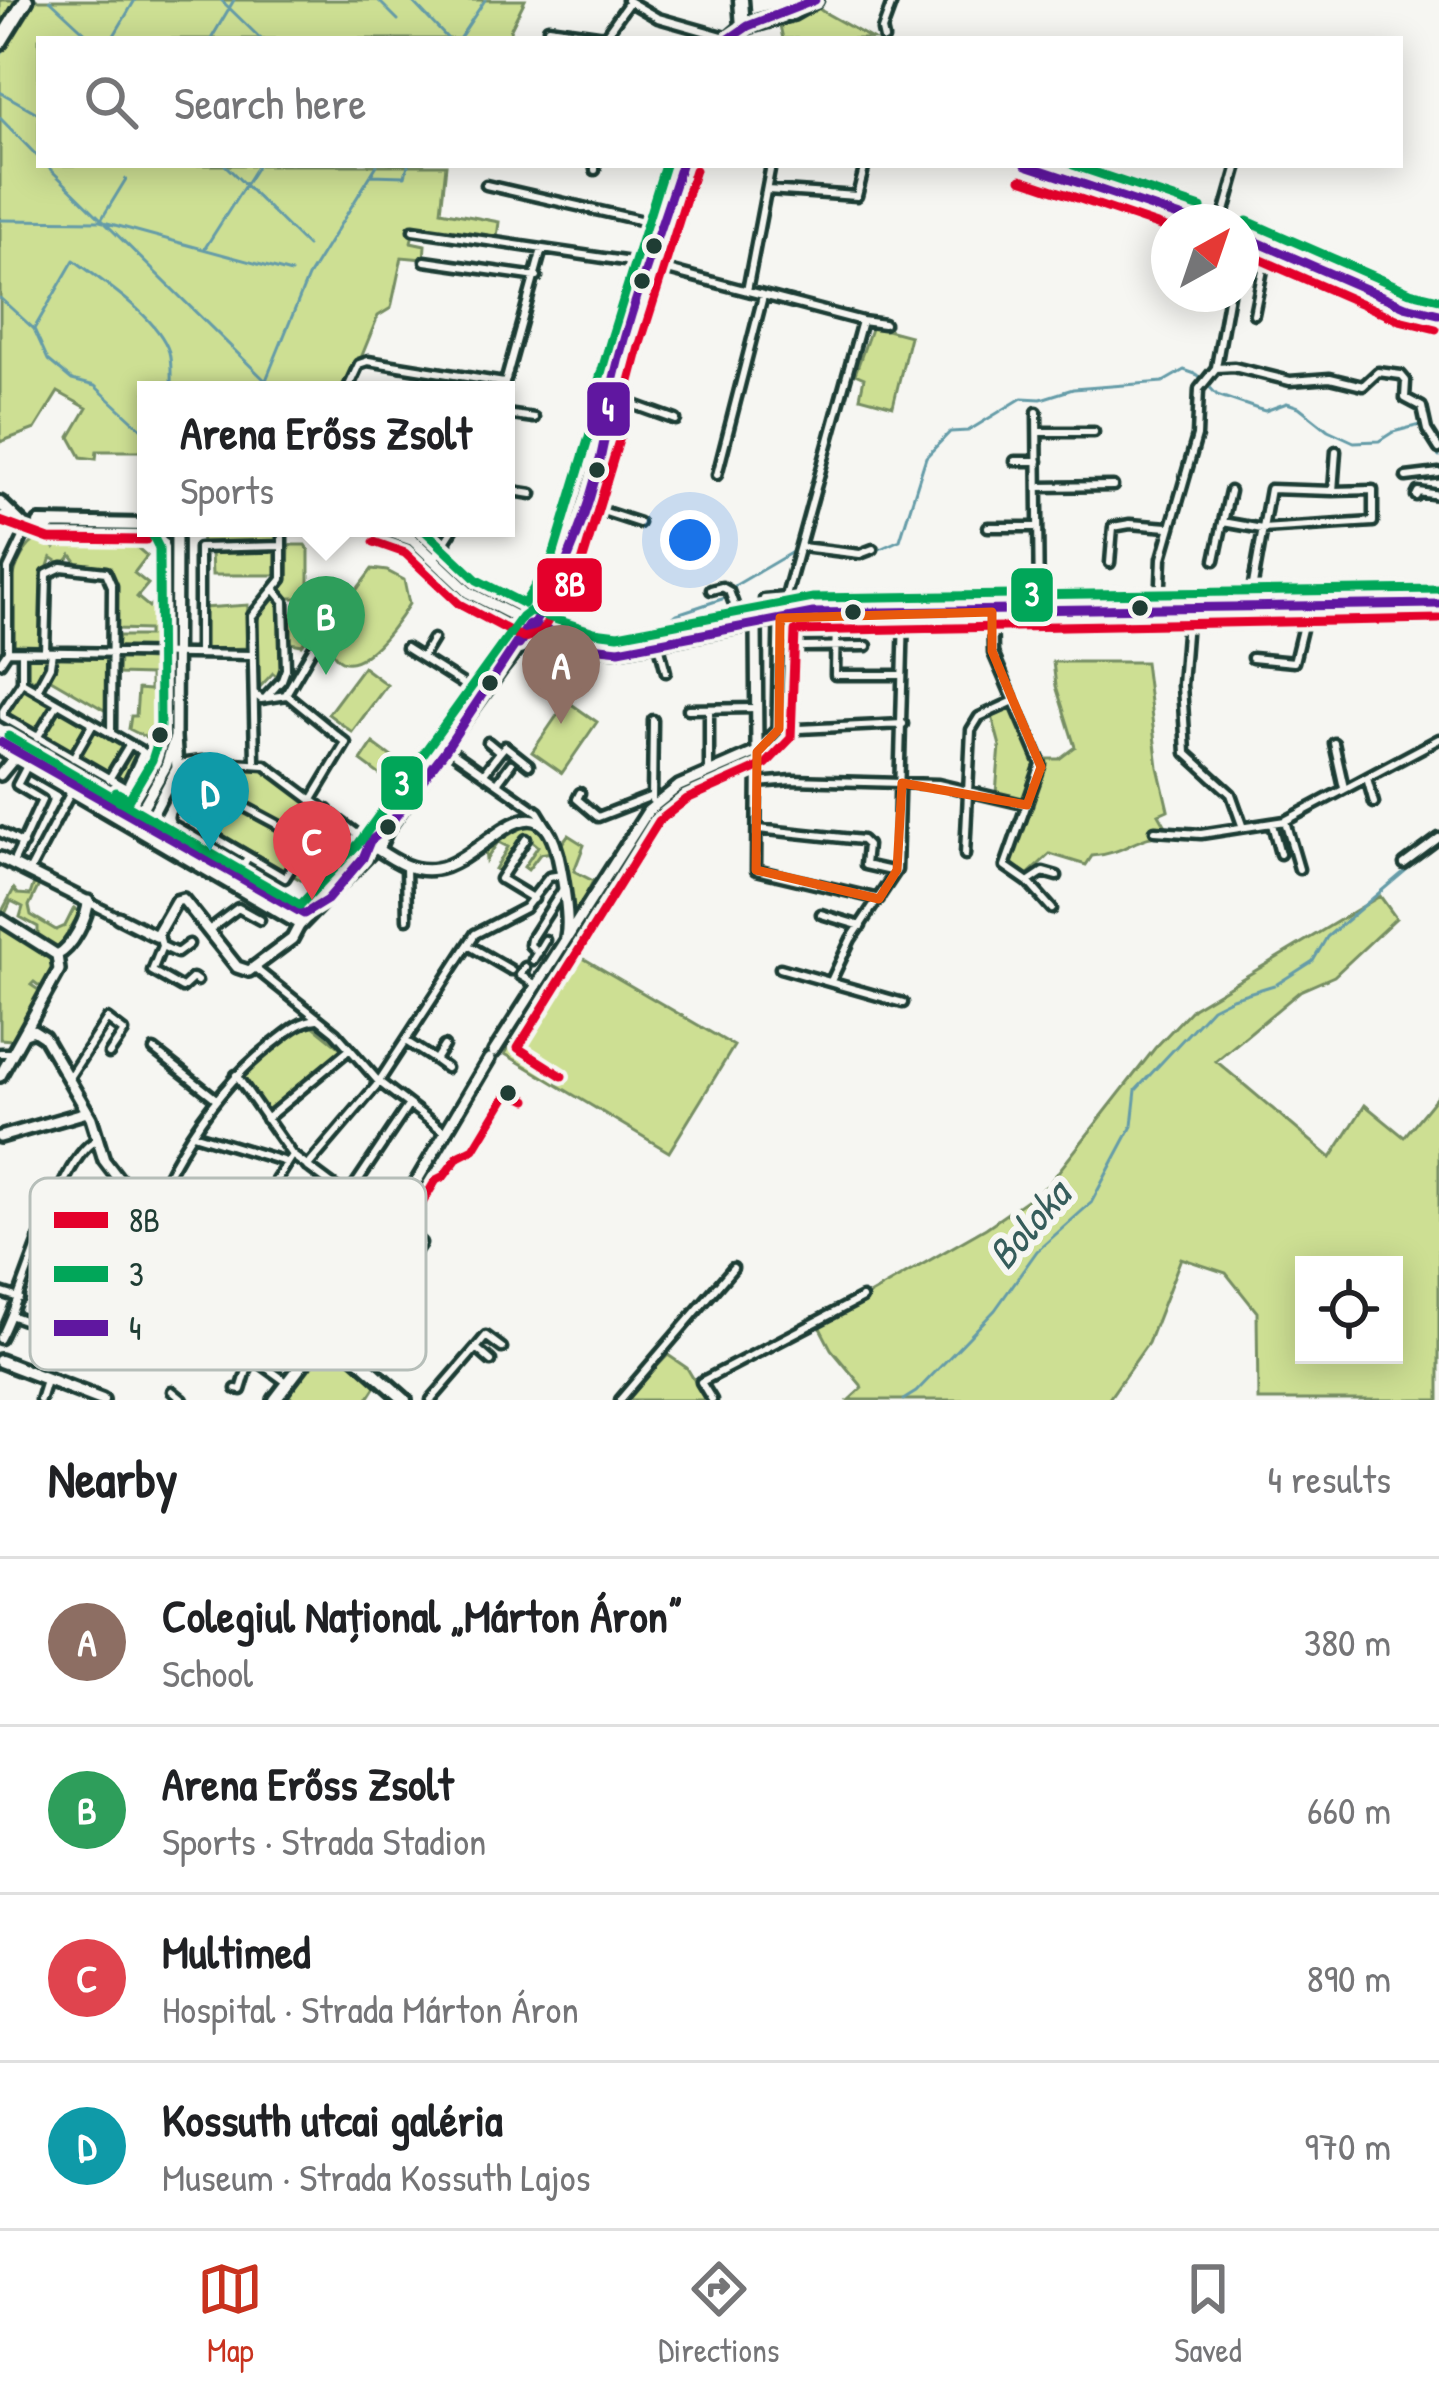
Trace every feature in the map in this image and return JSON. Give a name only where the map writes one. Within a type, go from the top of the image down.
[{"type":"main road","points":[[0,42],[26,0]]},
{"type":"main road","points":[[741,0],[742,27]]},
{"type":"main road","points":[[732,36],[742,27],[792,13],[815,0]]},
{"type":"main road","points":[[302,918],[320,906],[373,846],[551,601],[604,438],[610,397],[680,168]]},
{"type":"main road","points":[[0,503],[35,527],[137,525]]},
{"type":"main road","points":[[408,537],[441,551],[472,595],[532,625]]},
{"type":"main road","points":[[0,745],[77,789]]},
{"type":"main road","points":[[0,745],[302,918]]},
{"type":"main road","points":[[196,857],[302,918]]},
{"type":"main road","points":[[0,1364],[89,1400]]},
{"type":"main road","points":[[0,1364],[102,1400]]},
{"type":"main road","points":[[274,1400],[298,1370]]},
{"type":"main road","points":[[371,1370],[406,1400]]},
{"type":"street","points":[[883,36],[893,0]]},
{"type":"street","points":[[548,28],[605,36],[628,1],[658,18],[719,36]]},
{"type":"street","points":[[747,291],[771,168]]},
{"type":"street","points":[[767,190],[857,196],[864,168]]},
{"type":"street","points":[[1035,168],[1151,207]]},
{"type":"street","points":[[1227,204],[1237,168]]},
{"type":"street","points":[[486,185],[661,225]]},
{"type":"street","points":[[413,230],[649,265],[884,324]]},
{"type":"street","points":[[1259,241],[1405,306],[1438,314],[1439,303]]},
{"type":"street","points":[[1254,314],[1268,245]]},
{"type":"street","points":[[505,381],[542,249]]},
{"type":"street","points":[[424,261],[537,277]]},
{"type":"street","points":[[717,475],[764,296]]},
{"type":"street","points":[[1216,368],[1225,312]]},
{"type":"street","points":[[580,793],[577,799],[598,817],[652,801],[758,752],[778,730],[780,618],[862,321]]},
{"type":"street","points":[[351,381],[359,364],[368,361],[472,381]]},
{"type":"street","points":[[1160,608],[1162,558],[1197,436],[1196,404],[1203,380],[1216,368],[1229,366],[1290,381],[1330,378],[1363,386],[1378,372],[1401,375],[1406,381],[1405,398],[1422,406],[1438,444]]},
{"type":"street","points":[[610,397],[676,420]]},
{"type":"street","points":[[1037,412],[1039,611]]},
{"type":"street","points":[[515,415],[534,418]]},
{"type":"street","points":[[1038,432],[1094,432]]},
{"type":"street","points":[[1333,491],[1336,451]]},
{"type":"street","points":[[1015,461],[1038,461]]},
{"type":"street","points":[[1406,477],[1439,473]]},
{"type":"street","points":[[1038,487],[1113,486]]},
{"type":"street","points":[[1223,522],[1262,530],[1373,522],[1373,490],[1272,488],[1262,530],[1249,607]]},
{"type":"street","points":[[1215,560],[1230,490]]},
{"type":"street","points":[[515,491],[532,494]]},
{"type":"street","points":[[1416,496],[1418,492],[1439,495]]},
{"type":"street","points":[[584,505],[640,524]]},
{"type":"street","points":[[0,663],[9,566],[35,527]]},
{"type":"street","points":[[988,527],[1037,527]]},
{"type":"street","points":[[1110,563],[1113,527],[1170,528]]},
{"type":"street","points":[[139,825],[177,761],[175,537]]},
{"type":"street","points":[[254,761],[253,611],[283,575],[282,537]]},
{"type":"street","points":[[434,537],[441,551]]},
{"type":"street","points":[[441,551],[449,537]]},
{"type":"street","points":[[199,654],[199,548],[282,546]]},
{"type":"street","points":[[801,550],[860,554],[873,549]]},
{"type":"street","points":[[37,690],[50,666],[46,578],[62,567],[99,568],[109,575],[111,734]]},
{"type":"street","points":[[711,590],[722,587],[729,591],[742,626]]},
{"type":"street","points":[[264,698],[286,669],[284,600],[274,589]]},
{"type":"street","points":[[764,598],[787,597]]},
{"type":"street","points":[[532,625],[598,648],[659,645],[780,618],[836,613],[1439,604]]},
{"type":"street","points":[[1252,658],[1294,662],[1302,607]]},
{"type":"street","points":[[1188,608],[1182,685],[1186,753],[1231,794],[1242,825]]},
{"type":"street","points":[[992,612],[993,653],[1041,764],[1005,866],[1028,882],[1052,910]]},
{"type":"street","points":[[836,613],[835,675],[903,675]]},
{"type":"street","points":[[832,981],[896,872],[904,614]]},
{"type":"street","points":[[756,623],[756,870],[879,898]]},
{"type":"street","points":[[422,658],[433,639]]},
{"type":"street","points":[[659,645],[666,672]]},
{"type":"street","points":[[5,646],[22,652],[252,655]]},
{"type":"street","points":[[286,695],[314,646],[326,650]]},
{"type":"street","points":[[804,647],[867,646]]},
{"type":"street","points":[[406,648],[481,695]]},
{"type":"street","points":[[22,652],[22,682],[3,714],[126,788],[144,755],[22,682]]},
{"type":"street","points":[[254,693],[264,698],[286,695],[345,742],[313,798]]},
{"type":"street","points":[[965,855],[974,724],[1014,701]]},
{"type":"street","points":[[38,737],[58,703]]},
{"type":"street","points":[[688,710],[757,708]]},
{"type":"street","points":[[709,710],[710,772]]},
{"type":"street","points":[[419,1178],[652,801],[653,720]]},
{"type":"street","points":[[74,758],[93,723]]},
{"type":"street","points":[[778,730],[903,724]]},
{"type":"street","points":[[1155,830],[1201,834],[1285,821],[1439,739]]},
{"type":"street","points":[[488,742],[500,752]]},
{"type":"street","points":[[1334,743],[1344,788]]},
{"type":"street","points":[[110,779],[129,744]]},
{"type":"street","points":[[484,774],[506,746],[529,765]]},
{"type":"street","points":[[447,748],[538,812],[549,830],[562,875],[568,933]]},
{"type":"street","points":[[1,773],[15,757]]},
{"type":"street","points":[[177,761],[254,761],[272,768],[406,866],[431,870],[452,865],[508,825],[521,821],[539,822],[549,830]]},
{"type":"street","points":[[13,864],[42,800],[17,785],[28,764]]},
{"type":"street","points":[[496,783],[511,764]]},
{"type":"street","points":[[1366,777],[1374,803]]},
{"type":"street","points":[[758,784],[791,780],[938,784],[1027,806]]},
{"type":"street","points":[[308,841],[224,793],[198,786],[181,818],[286,878],[328,810]]},
{"type":"street","points":[[29,872],[77,789]]},
{"type":"street","points":[[1285,821],[1299,869]]},
{"type":"street","points":[[1272,824],[1280,854]]},
{"type":"street","points":[[757,828],[862,840],[867,845],[866,865],[896,872]]},
{"type":"street","points":[[0,832],[22,844]]},
{"type":"street","points":[[1404,864],[1439,838]]},
{"type":"street","points":[[526,839],[499,879],[534,899]]},
{"type":"street","points":[[236,878],[248,857]]},
{"type":"street","points":[[0,858],[178,953],[189,944]]},
{"type":"street","points":[[406,866],[407,919]]},
{"type":"street","points":[[1028,882],[1043,872],[1057,876]]},
{"type":"street","points":[[307,1167],[427,1018],[480,929],[519,912],[549,877],[562,875]]},
{"type":"street","points":[[545,940],[536,956],[531,939],[563,890]]},
{"type":"street","points":[[197,981],[193,978],[184,988],[153,972],[161,940],[181,898],[246,971],[256,969],[297,934],[302,918]]},
{"type":"street","points":[[57,956],[65,952],[89,902]]},
{"type":"street","points":[[209,930],[238,908],[260,920]]},
{"type":"street","points":[[821,914],[861,926]]},
{"type":"street","points":[[0,919],[57,956],[59,970],[26,1033]]},
{"type":"street","points":[[468,945],[511,970]]},
{"type":"street","points":[[525,967],[520,975],[538,986]]},
{"type":"street","points":[[780,968],[902,1003]]},
{"type":"street","points":[[256,969],[350,1049],[378,1081],[446,1133]]},
{"type":"street","points":[[68,1079],[107,1019],[124,1032],[109,1054]]},
{"type":"street","points":[[167,1178],[215,1098],[236,1075],[297,1025],[317,1019]]},
{"type":"street","points":[[0,1076],[26,1033],[32,1029],[42,1035],[87,1112],[106,1163],[118,1178]]},
{"type":"street","points":[[407,1042],[446,1068]]},
{"type":"street","points":[[435,1060],[444,1046]]},
{"type":"street","points":[[266,1119],[350,1049]]},
{"type":"street","points":[[154,1050],[215,1098]]},
{"type":"street","points":[[0,1053],[13,1053]]},
{"type":"street","points":[[236,1075],[289,1158]]},
{"type":"street","points":[[360,1178],[408,1106]]},
{"type":"street","points":[[0,1137],[87,1112]]},
{"type":"street","points":[[193,1134],[270,1160],[289,1158],[322,1178]]},
{"type":"street","points":[[68,1178],[81,1150],[97,1140]]},
{"type":"street","points":[[270,1160],[282,1145]]},
{"type":"street","points":[[276,1178],[289,1158]]},
{"type":"street","points":[[0,1340],[30,1266]]},
{"type":"street","points":[[620,1400],[733,1268]]},
{"type":"street","points":[[0,1292],[20,1299]]},
{"type":"street","points":[[712,1400],[701,1382],[862,1298]]},
{"type":"street","points":[[13,1316],[30,1322]]},
{"type":"street","points":[[430,1400],[486,1336],[502,1348]]},
{"type":"street","points":[[476,1348],[491,1361]]},
{"type":"street","points":[[236,1389],[241,1390],[246,1370]]},
{"type":"street","points":[[269,1370],[288,1383]]},
{"type":"street","points":[[40,1400],[44,1384]]},
{"type":"street","points":[[172,1391],[182,1400]]},
{"type":"highlighted area","points":[[992,612],[992,651],[1041,767],[1027,805],[902,783],[897,870],[879,899],[756,870],[757,752],[779,729],[780,618]]},
{"type":"green space","points":[[0,0],[525,0],[511,36],[36,36],[36,168],[446,168],[441,211],[499,222],[496,245],[413,234],[411,242],[425,245],[424,259],[402,257],[391,308],[378,316],[352,381],[137,381],[137,451],[97,451],[96,459],[81,457],[70,437],[87,408],[58,392],[35,429],[0,442]]},
{"type":"green space","points":[[816,6],[867,36],[782,36],[779,21]]},
{"type":"green space","points":[[872,326],[910,336],[893,406],[860,397],[864,378],[855,374]]},
{"type":"green space","points":[[69,530],[84,542],[92,532],[137,533],[133,544],[147,556],[134,573],[148,584],[137,597],[149,607],[155,600],[154,652],[116,649],[119,636],[148,636],[148,630],[117,629],[113,575],[103,566],[78,564],[71,555],[63,565],[51,557],[42,584],[40,646],[13,645],[15,570],[29,545],[41,536],[55,548]]},
{"type":"green space","points":[[202,537],[279,537],[279,575],[212,575],[211,552],[204,551],[201,557]]},
{"type":"green space","points":[[289,545],[305,545],[309,551],[309,590],[344,589],[302,645],[286,642],[286,614],[302,614],[302,598],[283,598],[281,590],[288,580]]},
{"type":"green space","points":[[372,569],[404,580],[409,604],[379,644],[353,661],[342,661],[333,652],[326,631]]},
{"type":"green space","points":[[274,594],[281,600],[283,676],[281,680],[273,673],[257,690],[256,627]]},
{"type":"green space","points":[[248,605],[246,648],[201,650],[203,608]]},
{"type":"green space","points":[[25,656],[105,658],[109,661],[106,711],[44,675],[39,683],[24,674]]},
{"type":"green space","points":[[119,658],[168,661],[167,722],[157,760],[157,737],[149,739],[129,729],[131,716],[136,716],[138,689],[150,690],[150,675],[118,674]]},
{"type":"green space","points":[[1053,662],[1145,662],[1168,810],[1159,814],[1171,835],[1149,837],[1092,856],[1086,865],[1050,854],[1026,876],[1009,860],[1028,808],[996,793],[1000,746],[992,716],[1013,709],[1036,759],[1059,759],[1075,747]]},
{"type":"green space","points":[[363,667],[387,685],[352,732],[328,714]]},
{"type":"green space","points":[[23,687],[140,753],[128,785],[6,716]]},
{"type":"green space","points":[[567,701],[597,722],[562,773],[532,752]]},
{"type":"green space","points":[[373,743],[408,769],[395,786],[361,761]]},
{"type":"green space","points":[[251,765],[270,771],[358,838],[311,886],[187,814],[201,790],[181,779],[187,770]]},
{"type":"green space","points":[[528,823],[546,829],[552,852],[540,854],[528,870],[524,867],[538,846],[526,836],[502,873],[495,869],[508,847],[498,842],[486,860],[485,847],[514,826]]},
{"type":"green space","points":[[568,835],[584,845],[574,871],[593,881],[572,922],[560,846]]},
{"type":"green space","points":[[34,883],[39,885],[29,906],[31,915],[56,930],[65,926],[74,908],[80,912],[57,951],[38,939],[38,927],[20,917],[23,907],[11,901],[0,915],[14,889],[30,895]]},
{"type":"green space","points":[[1380,896],[1396,918],[1334,976],[1300,991],[1216,1061],[1331,1158],[1365,1105],[1404,1137],[1439,1094],[1439,1400],[1258,1400],[1257,1312],[1226,1273],[1181,1258],[1148,1343],[1108,1400],[849,1400],[861,1385],[831,1349],[818,1324],[986,1228],[1048,1185],[1155,1048],[1193,1008]]},
{"type":"green space","points":[[0,923],[54,957],[55,964],[42,988],[34,982],[31,985],[40,991],[12,1040],[0,1039]]},
{"type":"green space","points":[[576,954],[734,1046],[669,1152],[505,1054],[519,1029],[527,1033]]},
{"type":"green space","points":[[311,1024],[342,1049],[268,1115],[242,1074],[297,1028]]},
{"type":"green space","points":[[668,1355],[687,1368],[706,1400],[625,1400]]},
{"type":"green space","points":[[304,1370],[363,1370],[378,1383],[367,1400],[293,1400],[287,1393]]},
{"type":"waterway","points":[[0,55],[35,0]]},
{"type":"waterway","points":[[50,0],[89,36]]},
{"type":"waterway","points":[[114,36],[135,0]]},
{"type":"waterway","points":[[221,0],[258,36]]},
{"type":"waterway","points":[[213,36],[234,0]]},
{"type":"waterway","points":[[378,0],[398,20]]},
{"type":"waterway","points":[[411,0],[445,36]]},
{"type":"waterway","points":[[461,36],[485,0]]},
{"type":"waterway","points":[[0,92],[36,112]]},
{"type":"waterway","points":[[0,118],[36,155]]},
{"type":"waterway","points":[[49,168],[266,381]]},
{"type":"waterway","points":[[228,168],[307,246]]},
{"type":"waterway","points":[[205,248],[256,168]]},
{"type":"waterway","points":[[266,381],[308,277],[375,168]]},
{"type":"waterway","points":[[371,175],[405,176],[407,168]]},
{"type":"waterway","points":[[101,220],[126,179]]},
{"type":"waterway","points":[[0,220],[100,221],[291,273]]},
{"type":"waterway","points":[[34,329],[74,260],[154,326],[169,352],[171,381]]},
{"type":"waterway","points":[[0,298],[34,329],[48,360],[72,380],[95,386],[137,425]]},
{"type":"waterway","points":[[873,552],[900,540],[926,457],[950,432],[968,431],[1022,398],[1163,382],[1184,370],[1198,375],[1217,395],[1258,409],[1287,403],[1299,407],[1328,430],[1354,442],[1379,441],[1420,425],[1424,429]]},
{"type":"waterway","points":[[1428,438],[1439,457]]},
{"type":"waterway","points":[[426,537],[470,580],[509,607]]},
{"type":"waterway","points":[[578,637],[613,644],[656,630],[677,614],[725,598],[736,585],[794,551],[858,557]]},
{"type":"waterway","name":"Boloka","points":[[1277,984],[1313,961],[1327,937],[1438,843]]},
{"type":"waterway","name":"Boloka","points":[[903,1400],[995,1310],[1037,1251],[1091,1203],[1132,1126],[1136,1090],[1212,1008],[1274,985]]},
{"type":"transit line","name":"4","points":[[733,36],[815,0]]},
{"type":"transit line","name":"3","points":[[432,537],[477,580],[524,604],[553,556],[591,430],[595,394],[664,168]]},
{"type":"transit line","name":"4","points":[[519,645],[549,597],[584,516],[624,338],[680,168]]},
{"type":"transit line","name":"4","points":[[1035,168],[1151,207]]},
{"type":"transit line","name":"3","points":[[1082,168],[1189,204]]},
{"type":"transit line","name":"8B","points":[[374,542],[405,553],[459,604],[523,638],[540,634],[581,566],[620,437],[639,347],[695,170]]},
{"type":"transit line","name":"8B","points":[[1021,179],[1151,223]]},
{"type":"transit line","name":"3","points":[[1259,226],[1410,292],[1439,299]]},
{"type":"transit line","name":"4","points":[[1259,243],[1405,306],[1439,314]]},
{"type":"transit line","name":"8B","points":[[1259,259],[1399,320],[1436,329]]},
{"type":"transit line","name":"8B","points":[[0,521],[49,539],[146,540]]},
{"type":"transit line","name":"3","points":[[116,792],[129,799],[152,760],[160,735],[159,548],[154,537]]},
{"type":"transit line","name":"3","points":[[8,736],[300,905],[359,843],[530,611],[618,635],[813,598],[1439,589]]},
{"type":"transit line","name":"4","points":[[0,742],[304,914],[327,900],[363,858],[370,841],[387,828],[529,624],[591,647],[619,650],[813,613],[1439,604]]},
{"type":"transit line","name":"8B","points":[[562,1076],[518,1048],[659,821],[687,799],[766,764],[791,738],[795,631],[1439,619]]},
{"type":"transit line","name":"8B","points":[[426,1197],[458,1157],[474,1149],[509,1091],[527,1100]]},
{"type":"place","name":"Arena Erőss Zsolt","points":[[326,675]]},
{"type":"place","name":"Colegiul Național „Márton Áron”","points":[[561,724]]},
{"type":"place","name":"Kossuth utcai galéria","points":[[210,851]]},
{"type":"place","name":"Multimed","points":[[312,900]]}]
